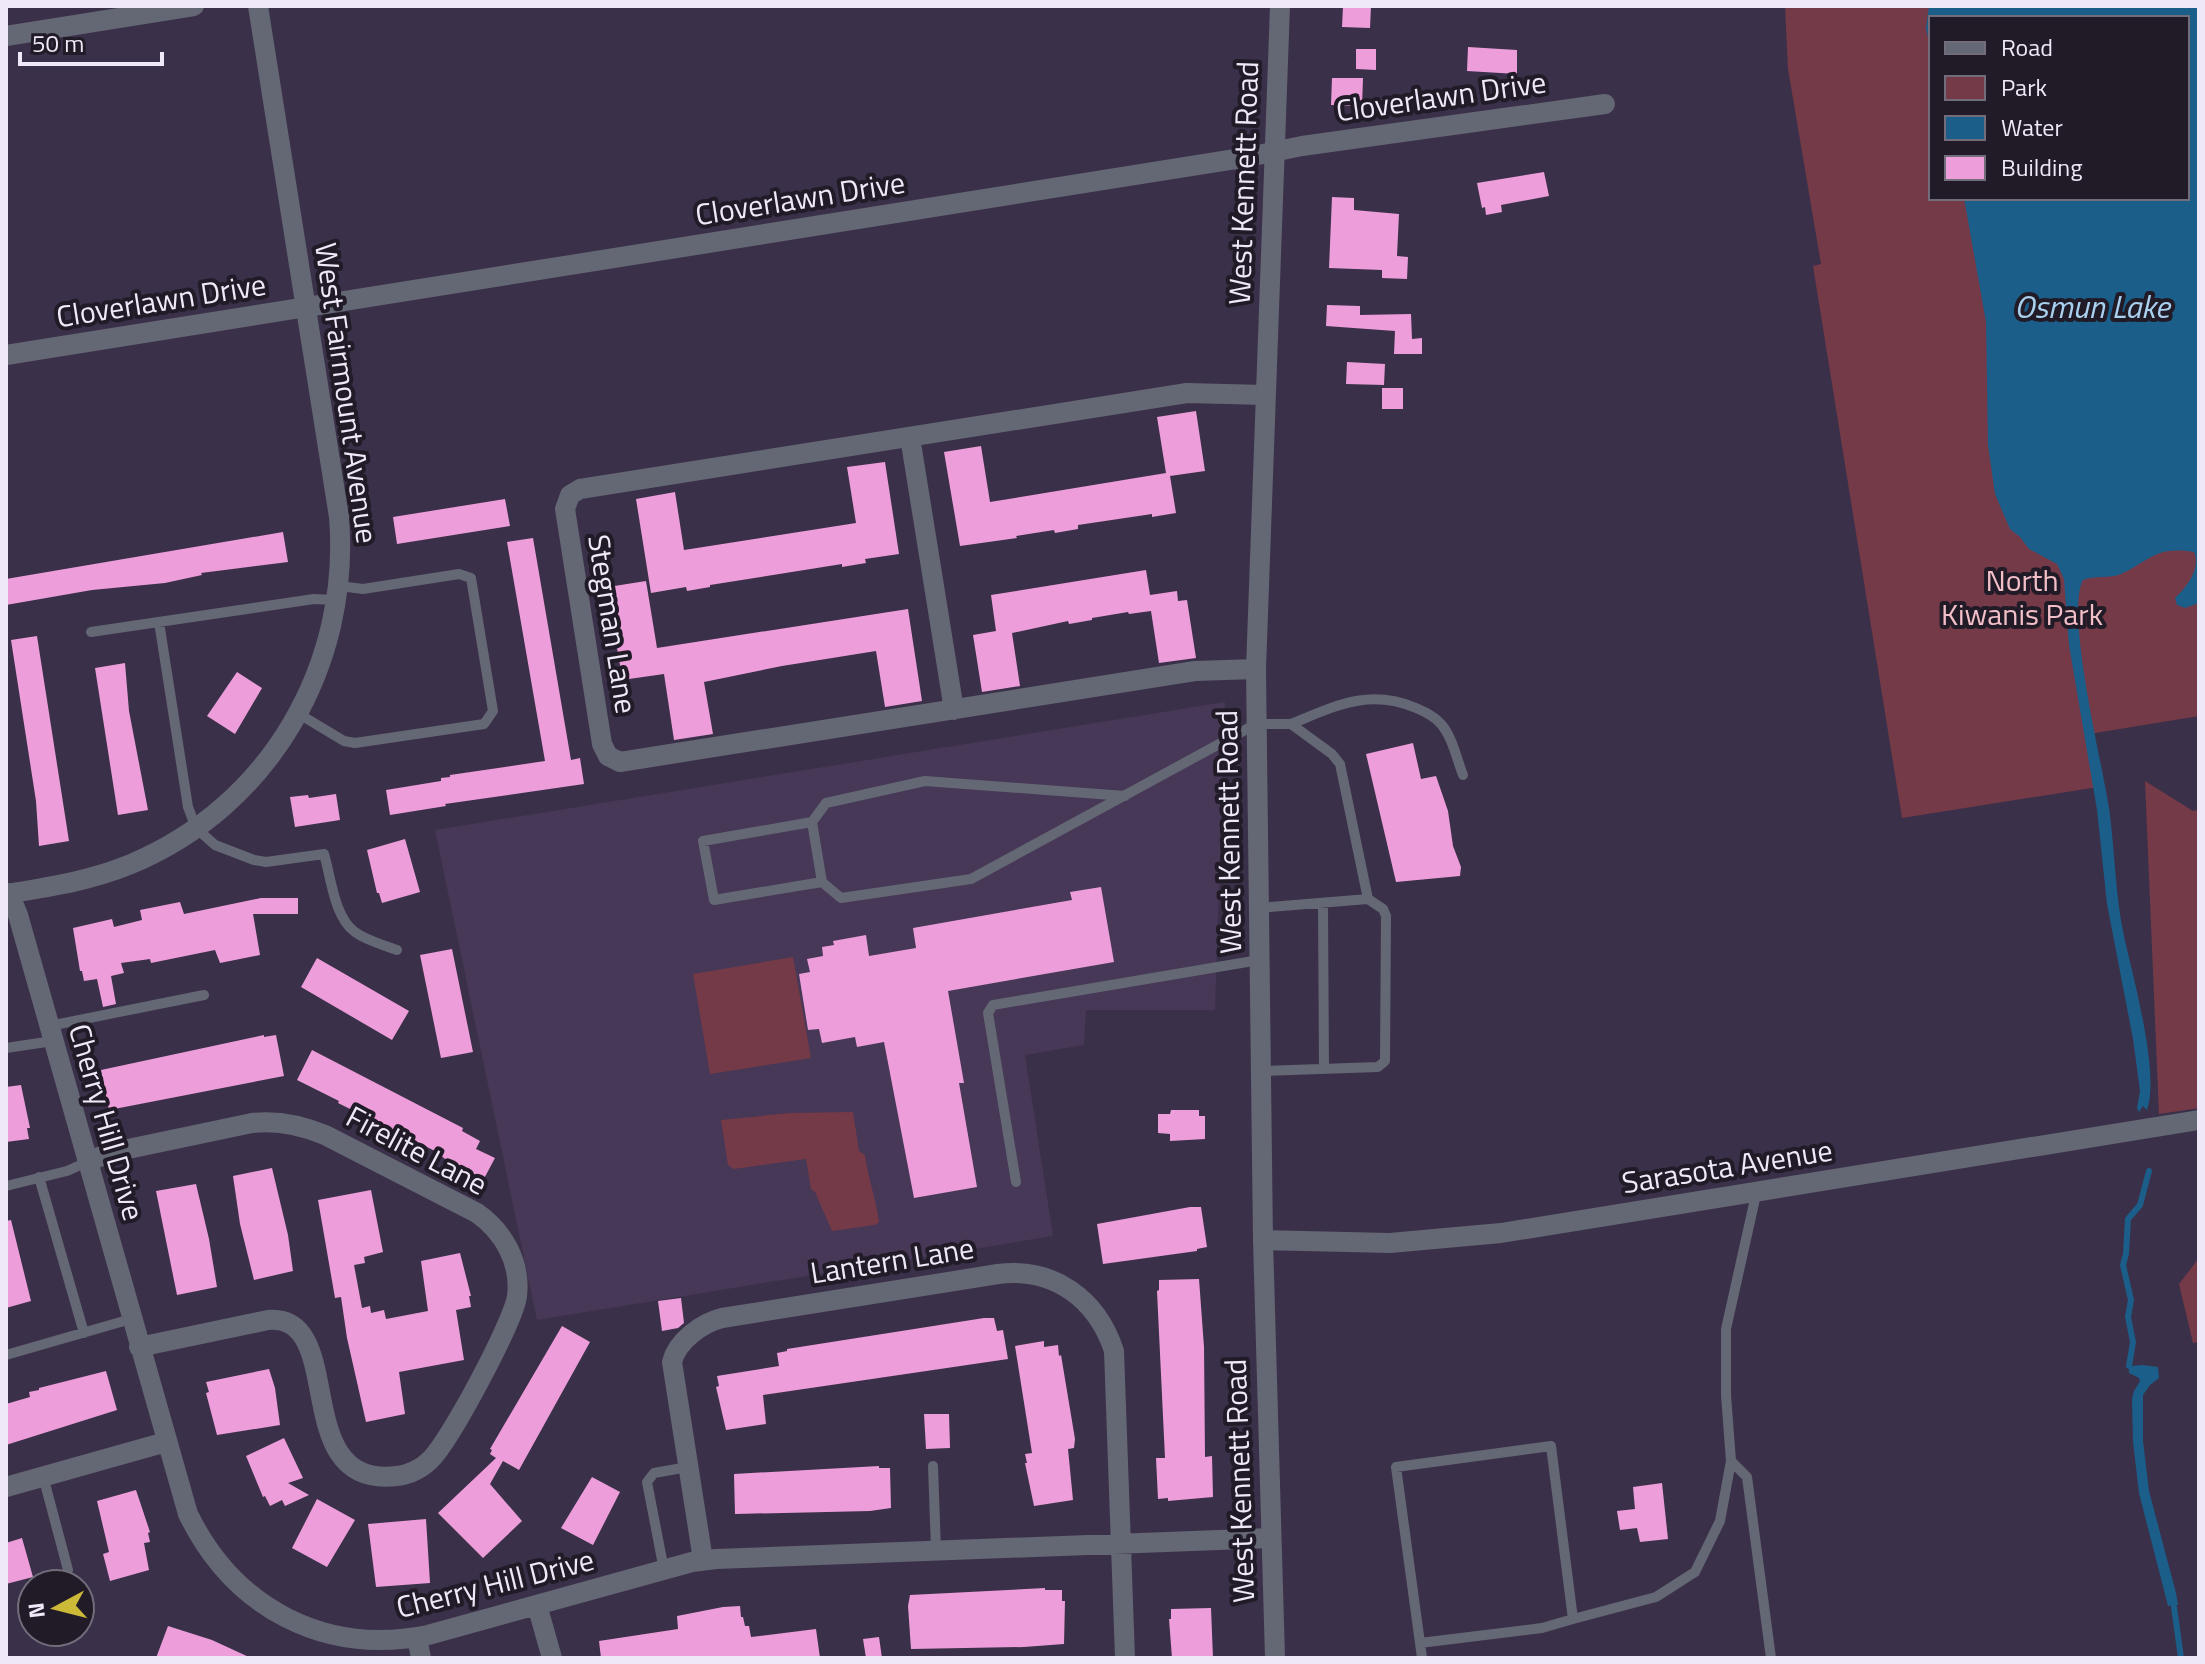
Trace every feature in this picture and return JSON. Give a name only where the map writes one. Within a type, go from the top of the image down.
[{"type":"street","points":[[6,36],[194,6]]},
{"type":"street","name":"West Fairmount Avenue","points":[[7,891],[75,882],[112,871],[146,857],[196,828],[225,806],[261,769],[299,714],[320,668],[338,593],[339,517],[258,6]]},
{"type":"street","name":"West Kennett Road","points":[[1275,1658],[1263,1240],[1256,669],[1280,6]]},
{"type":"street","name":"Cloverlawn Drive","points":[[6,355],[1274,151],[1605,104]]},
{"type":"street","name":"Stegman Lane","points":[[1256,669],[1195,671],[628,762],[611,758],[602,744],[565,509],[570,495],[580,489],[1187,393],[1265,395]]},
{"type":"street","points":[[910,437],[954,710]]},
{"type":"street","name":"Cherry Hill Drive","points":[[7,891],[18,915],[180,1491],[198,1534],[220,1566],[248,1593],[286,1618],[335,1635],[419,1648],[537,1605],[703,1560],[1271,1538]]},
{"type":"street","name":"Sarasota Avenue","points":[[1263,1240],[1358,1243],[1461,1238],[2199,1120]]},
{"type":"street","name":"Firelite Lane","points":[[87,1162],[109,1153],[252,1123],[299,1126],[325,1135],[477,1213],[498,1232],[516,1267],[518,1282],[514,1310],[497,1348],[438,1452],[417,1470],[402,1476],[366,1473],[347,1461],[335,1447],[328,1430],[308,1341],[293,1324],[278,1319],[268,1320],[139,1347]]},
{"type":"street","name":"Lantern Lane","points":[[703,1560],[672,1362],[676,1350],[705,1324],[722,1318],[998,1274],[1034,1274],[1055,1280],[1080,1296],[1099,1317],[1110,1339],[1115,1363],[1125,1658]]},
{"type":"street","points":[[6,1487],[166,1442]]},
{"type":"street","points":[[537,1605],[552,1658]]},
{"type":"lane","points":[[91,632],[459,574],[471,578],[493,711],[484,724],[355,743],[344,741],[299,714]]},
{"type":"lane","points":[[159,622],[188,807],[196,828],[215,845],[260,862],[324,854],[347,925],[359,935],[397,950]]},
{"type":"lane","points":[[812,822],[822,882],[841,898],[971,879],[1256,724],[1291,724],[1336,705],[1387,698],[1429,713],[1444,726],[1463,775]]},
{"type":"lane","points":[[1291,724],[1332,754],[1340,764],[1368,899]]},
{"type":"lane","points":[[822,882],[714,900],[703,841],[812,822],[826,803],[925,781],[1125,796]]},
{"type":"lane","points":[[1259,908],[1368,899],[1383,909],[1386,916],[1385,1061],[1378,1067],[1261,1071]]},
{"type":"lane","points":[[1323,904],[1324,1069]]},
{"type":"lane","points":[[1016,1182],[988,1013],[993,1005],[1259,960]]},
{"type":"lane","points":[[6,1048],[204,995]]},
{"type":"lane","points":[[6,1186],[67,1171],[87,1162]]},
{"type":"lane","points":[[39,1177],[84,1333]]},
{"type":"lane","points":[[1420,1643],[1542,1628],[1656,1597],[1695,1572],[1720,1521],[1731,1461],[1726,1395],[1726,1329],[1749,1237],[1757,1190]]},
{"type":"lane","points":[[6,1355],[131,1319]]},
{"type":"lane","points":[[1422,1658],[1396,1467],[1551,1446],[1573,1619]]},
{"type":"lane","points":[[1731,1461],[1747,1477],[1771,1658]]},
{"type":"lane","points":[[933,1466],[936,1550]]},
{"type":"lane","points":[[664,1570],[647,1482],[654,1473],[688,1467]]},
{"type":"lane","points":[[43,1476],[67,1568]]},
{"type":"shaded area","points":[[1225,702],[1215,1010],[1086,1010],[1084,1045],[1025,1055],[1053,1236],[537,1320],[435,830]]},
{"type":"green space","name":"North Kiwanis Park","points":[[1785,6],[1974,6],[1929,16],[1929,200],[2006,200],[2199,461],[2199,716],[2089,734],[2098,787],[1902,818],[1813,266],[1821,264],[1788,69]]},
{"type":"green space","points":[[2145,781],[2193,811],[2199,810],[2199,1108],[2159,1114]]},
{"type":"green space","points":[[793,957],[811,1058],[710,1074],[693,974]]},
{"type":"green space","points":[[853,1112],[859,1151],[865,1155],[878,1213],[879,1222],[875,1225],[832,1231],[811,1189],[806,1159],[734,1169],[728,1165],[721,1120],[790,1113]]},
{"type":"green space","points":[[2199,1258],[2199,1342],[2193,1343],[2179,1284]]},
{"type":"water","name":"Osmun Lake","points":[[1929,6],[2199,6],[2199,603],[2185,608],[2177,605],[2175,598],[2188,583],[2196,564],[2194,552],[2181,551],[2162,552],[2117,575],[2083,580],[2079,598],[2081,655],[2109,808],[2121,920],[2148,1049],[2150,1094],[2147,1110],[2143,1106],[2139,1112],[2140,1091],[2133,1039],[2107,904],[2097,810],[2069,645],[2064,579],[2057,564],[2029,549],[2010,529],[1995,494],[1988,445],[1986,322],[1964,200],[2189,200],[2189,16],[1929,16],[1929,43],[1926,28]]},
{"type":"water","points":[[2129,1366],[2158,1367],[2159,1378],[2143,1395],[2143,1441],[2149,1491],[2178,1605],[2168,1606],[2139,1493],[2132,1399],[2140,1381],[2129,1373]]},
{"type":"building","points":[[1343,6],[1371,6],[1370,28],[1342,27]]},
{"type":"building","points":[[1468,47],[1517,50],[1517,74],[1467,71]]},
{"type":"building","points":[[1356,49],[1376,49],[1376,70],[1356,69]]},
{"type":"building","points":[[1332,78],[1363,78],[1362,106],[1331,105]]},
{"type":"building","points":[[1388,99],[1389,114],[1374,115],[1373,100]]},
{"type":"building","points":[[1544,172],[1549,196],[1501,205],[1502,212],[1486,215],[1477,183]]},
{"type":"building","points":[[1332,197],[1354,198],[1354,210],[1399,214],[1397,256],[1408,257],[1407,279],[1382,278],[1382,270],[1329,268]]},
{"type":"building","points":[[1327,305],[1360,306],[1360,315],[1411,314],[1412,339],[1422,338],[1422,354],[1394,354],[1395,331],[1326,326]]},
{"type":"building","points":[[1347,362],[1385,364],[1384,385],[1346,384]]},
{"type":"building","points":[[1382,388],[1403,388],[1403,409],[1382,409]]},
{"type":"building","points":[[1196,411],[1205,471],[1170,476],[1176,513],[1078,525],[1078,529],[1055,533],[1054,530],[960,546],[944,452],[981,446],[990,502],[1166,473],[1157,417]]},
{"type":"building","points":[[885,462],[899,554],[865,559],[866,563],[842,567],[842,564],[687,591],[686,587],[651,593],[636,499],[675,492],[684,550],[856,523],[847,467]]},
{"type":"building","points":[[505,499],[510,526],[397,544],[393,517]]},
{"type":"building","points":[[283,532],[288,562],[6,605],[6,579]]},
{"type":"building","points":[[533,538],[571,760],[580,758],[584,784],[390,815],[386,790],[441,781],[441,778],[450,775],[545,761],[507,542]]},
{"type":"building","points":[[1146,570],[1150,595],[1177,591],[1178,601],[1187,600],[1196,658],[1159,663],[1151,611],[1128,612],[1069,624],[1068,621],[1012,633],[1020,686],[982,692],[973,635],[996,631],[991,595]]},
{"type":"building","points":[[646,581],[657,648],[908,609],[922,701],[885,707],[876,651],[704,682],[713,734],[674,740],[664,674],[629,679],[627,670],[621,671],[617,648],[620,647],[608,587]]},
{"type":"building","points":[[37,636],[69,841],[39,846],[36,801],[11,640]]},
{"type":"building","points":[[125,663],[129,711],[148,810],[118,815],[95,668]]},
{"type":"building","points":[[237,672],[262,688],[235,734],[207,716]]},
{"type":"building","points":[[1413,743],[1421,779],[1436,776],[1448,811],[1453,846],[1461,867],[1460,876],[1396,882],[1366,754]]},
{"type":"building","points":[[336,794],[340,820],[295,827],[290,797]]},
{"type":"building","points":[[405,839],[420,892],[382,903],[367,850]]},
{"type":"building","points":[[1101,887],[1114,962],[948,991],[964,1083],[959,1083],[977,1187],[914,1198],[884,1042],[857,1047],[855,1037],[822,1043],[819,1029],[808,1030],[799,974],[810,972],[807,959],[823,956],[822,947],[834,945],[833,941],[866,935],[869,956],[916,948],[913,928],[1072,900],[1070,892]]},
{"type":"building","points":[[261,898],[298,898],[298,914],[253,914],[260,955],[220,963],[215,950],[151,963],[150,959],[121,963],[124,973],[111,976],[116,1004],[103,1007],[97,979],[84,981],[73,928],[112,919],[114,927],[142,920],[140,910],[180,902],[184,914]]},
{"type":"building","points":[[452,949],[473,1052],[441,1058],[420,955]]},
{"type":"building","points":[[317,958],[409,1011],[392,1040],[301,987]]},
{"type":"building","points":[[276,1035],[284,1076],[109,1110],[101,1070]]},
{"type":"building","points":[[312,1050],[463,1128],[462,1131],[480,1141],[476,1149],[495,1158],[479,1188],[460,1178],[463,1171],[437,1152],[297,1080]]},
{"type":"building","points":[[21,1085],[30,1128],[27,1128],[29,1139],[6,1142],[6,1087]]},
{"type":"building","points":[[1171,1110],[1199,1110],[1199,1116],[1205,1116],[1205,1139],[1170,1141],[1170,1134],[1158,1133],[1158,1114],[1170,1114]]},
{"type":"building","points":[[272,1168],[293,1271],[254,1280],[240,1224],[233,1176]]},
{"type":"building","points":[[196,1184],[217,1287],[177,1295],[156,1191]]},
{"type":"building","points":[[371,1190],[383,1252],[364,1257],[365,1263],[354,1265],[362,1308],[370,1306],[371,1313],[384,1310],[386,1319],[428,1311],[421,1261],[460,1253],[471,1307],[456,1310],[464,1360],[399,1372],[405,1414],[366,1422],[341,1297],[335,1298],[318,1200]]},
{"type":"building","points":[[1201,1207],[1207,1247],[1103,1264],[1097,1224]]},
{"type":"building","points":[[11,1220],[31,1301],[6,1308],[6,1221]]},
{"type":"building","points":[[1199,1279],[1204,1347],[1205,1457],[1212,1456],[1213,1497],[1168,1501],[1168,1498],[1158,1499],[1156,1458],[1165,1458],[1157,1291],[1159,1280]]},
{"type":"building","points":[[681,1298],[684,1323],[678,1328],[662,1331],[658,1301]]},
{"type":"building","points":[[994,1318],[997,1331],[1003,1330],[1008,1359],[763,1395],[766,1424],[726,1430],[716,1387],[719,1386],[717,1376],[779,1366],[777,1353],[787,1349]]},
{"type":"building","points":[[562,1326],[590,1342],[519,1470],[503,1461],[490,1484],[522,1521],[483,1558],[438,1513],[496,1458],[490,1454],[490,1449]]},
{"type":"building","points":[[1044,1341],[1044,1347],[1058,1345],[1061,1355],[1075,1439],[1074,1448],[1068,1449],[1073,1500],[1034,1506],[1025,1463],[1025,1454],[1032,1453],[1015,1346]]},
{"type":"building","points":[[269,1369],[280,1425],[217,1435],[206,1382]]},
{"type":"building","points":[[106,1371],[117,1410],[6,1445],[6,1404],[30,1397],[29,1392],[39,1388]]},
{"type":"building","points":[[924,1414],[949,1414],[950,1448],[926,1449]]},
{"type":"building","points":[[284,1438],[303,1478],[288,1483],[309,1495],[285,1506],[282,1500],[270,1506],[263,1497],[246,1456]]},
{"type":"building","points":[[879,1466],[890,1468],[891,1508],[735,1514],[734,1474]]},
{"type":"building","points":[[592,1477],[620,1492],[593,1545],[561,1528]]},
{"type":"building","points":[[1662,1483],[1668,1539],[1640,1542],[1637,1528],[1620,1530],[1617,1511],[1635,1509],[1633,1487]]},
{"type":"building","points":[[136,1490],[150,1532],[150,1542],[144,1543],[149,1570],[110,1581],[103,1554],[109,1552],[97,1501]]},
{"type":"building","points":[[317,1499],[355,1520],[327,1567],[292,1548]]},
{"type":"building","points":[[426,1519],[430,1583],[376,1587],[368,1524]]},
{"type":"building","points":[[22,1538],[30,1568],[16,1568],[16,1581],[6,1584],[6,1543]]},
{"type":"building","points":[[1045,1588],[1062,1590],[1062,1601],[1065,1601],[1064,1644],[911,1649],[910,1595]]},
{"type":"building","points":[[740,1606],[741,1617],[745,1626],[749,1626],[751,1637],[816,1629],[820,1658],[601,1658],[599,1641],[678,1629],[677,1616]]},
{"type":"building","points":[[1211,1608],[1213,1658],[1172,1658],[1171,1609]]},
{"type":"building","points":[[168,1626],[212,1640],[251,1658],[156,1658]]},
{"type":"building","points":[[879,1637],[882,1658],[866,1658],[863,1639]]},
{"type":"waterway","points":[[2129,1366],[2133,1342],[2128,1317],[2131,1300],[2123,1265],[2128,1219],[2140,1205],[2149,1171]]},
{"type":"waterway","points":[[2174,1607],[2181,1658]]}]
